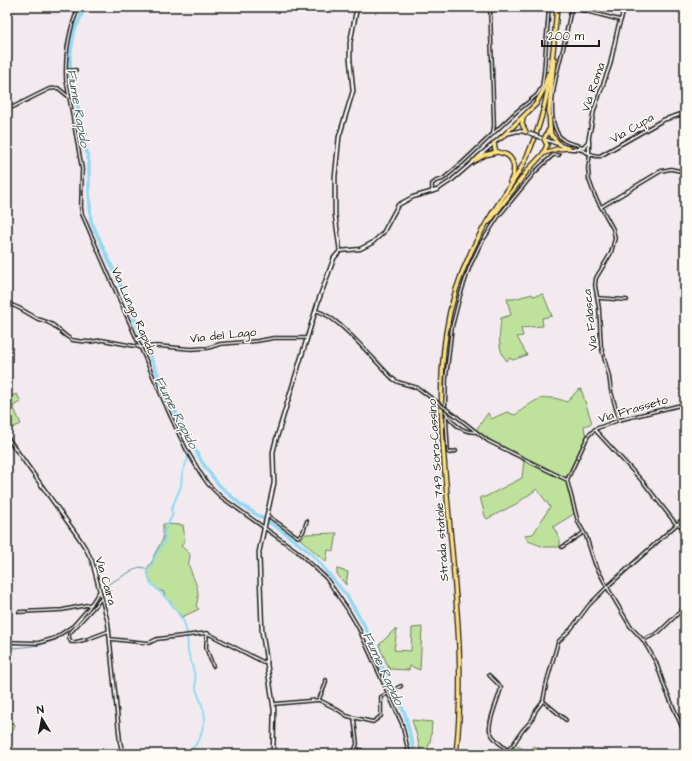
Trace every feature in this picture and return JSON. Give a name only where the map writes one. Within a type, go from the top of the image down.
[{"type":"highway","name":"Strada statale 749 Sora-Cassino","points":[[456,754],[460,658],[442,438],[442,386],[445,341],[451,307],[462,271],[476,241],[522,167],[539,128],[549,86],[557,7]]},
{"type":"highway","points":[[501,138],[536,104],[544,89],[554,43]]},
{"type":"highway","points":[[554,43],[554,62],[549,110],[551,135],[559,144]]},
{"type":"highway","points":[[524,117],[522,124],[527,132]]},
{"type":"highway","points":[[476,241],[528,170],[543,154],[547,145],[543,138],[550,128]]},
{"type":"highway","points":[[489,219],[512,179],[514,171],[514,164],[511,159],[495,150],[494,143]]},
{"type":"highway","points":[[543,154],[556,149],[569,148]]},
{"type":"highway","points":[[474,160],[484,155],[498,152]]},
{"type":"main road","points":[[273,754],[275,723],[274,704],[262,632],[259,549],[274,483],[274,448],[290,390],[316,311],[334,258],[340,251],[335,214],[335,177],[339,137],[353,91],[350,43],[357,7]]},
{"type":"street","name":"Via Lungo Rapido","points":[[79,7],[69,34],[66,50],[66,71],[82,170],[82,214],[142,347],[186,450],[208,484],[221,498],[297,551],[330,583],[358,627],[402,724],[410,754]]},
{"type":"street","points":[[490,7],[493,134]]},
{"type":"street","points":[[432,192],[432,184],[436,180],[443,179],[447,176],[516,112],[537,95],[542,87],[549,7]]},
{"type":"street","name":"Via Roma","points":[[583,147],[589,139],[594,110],[610,66],[625,7]]},
{"type":"street","points":[[589,154],[587,149],[567,142],[560,137],[556,129],[552,109],[557,73],[571,10],[574,8],[621,20]]},
{"type":"street","points":[[66,71],[76,70]]},
{"type":"street","points":[[7,110],[41,92],[53,88],[62,90],[70,99]]},
{"type":"street","name":"Via Cupa","points":[[589,154],[597,156],[603,155],[663,120],[685,113]]},
{"type":"street","points":[[340,251],[360,249],[376,240],[383,233],[398,205],[413,197],[432,192],[445,186],[494,143],[514,131],[527,132],[569,148],[583,150],[589,154]]},
{"type":"street","points":[[589,139],[589,154]]},
{"type":"street","points":[[577,149],[583,147]]},
{"type":"street","name":"Via Falasca","points":[[589,154],[589,180],[595,196],[613,229],[615,238],[611,253],[596,278],[595,284],[598,298],[601,346],[619,420]]},
{"type":"street","points":[[476,432],[459,428],[445,411],[446,380],[452,327],[458,303],[470,266],[480,245],[498,217],[534,173],[553,155],[559,155]]},
{"type":"street","points":[[601,207],[661,171],[671,169],[685,172]]},
{"type":"street","points":[[598,298],[627,300]]},
{"type":"street","name":"Via del Lago","points":[[7,303],[53,325],[72,340],[89,342],[102,340],[142,347],[158,346],[192,349],[208,348],[220,344],[274,338],[307,338]]},
{"type":"street","points":[[316,311],[322,312],[345,329],[393,379],[418,388],[488,442],[567,480],[578,522],[586,536],[595,564],[630,626],[643,640],[656,662],[665,688],[685,734]]},
{"type":"street","name":"Via Frasseto","points":[[567,480],[588,436],[595,429],[619,420],[685,404]]},
{"type":"street","points":[[447,415],[448,452],[450,454],[456,451]]},
{"type":"street","points":[[595,429],[644,483],[676,524],[685,527]]},
{"type":"street","name":"Via Caira","points":[[7,437],[86,549],[92,562],[109,631],[120,742],[123,754]]},
{"type":"street","points":[[267,517],[298,537],[303,532],[307,521]]},
{"type":"street","points":[[503,754],[515,742],[532,720],[536,710],[543,701],[555,650],[560,639],[571,629],[589,605],[607,587],[685,517]]},
{"type":"street","points":[[562,548],[584,533]]},
{"type":"street","points":[[7,642],[34,643],[56,638],[74,625],[92,604],[99,592]]},
{"type":"street","points":[[101,599],[69,634],[69,638],[71,642],[79,642],[109,631]]},
{"type":"street","points":[[19,612],[62,610],[92,604]]},
{"type":"street","points":[[643,640],[658,633],[685,607]]},
{"type":"street","points":[[110,639],[149,643],[157,639],[207,632],[264,662],[267,662]]},
{"type":"street","points":[[207,632],[206,648],[213,666]]},
{"type":"street","points":[[489,675],[501,688],[490,721],[490,732],[507,750]]},
{"type":"street","points":[[319,700],[327,682],[326,680]]},
{"type":"street","points":[[274,704],[319,700],[347,716],[371,722],[379,718],[381,714],[381,697],[401,686]]},
{"type":"street","points":[[543,701],[566,720]]},
{"type":"street","points":[[353,754],[357,742],[354,718]]},
{"type":"street","points":[[355,749],[362,750],[362,754]]},
{"type":"green space","points":[[532,294],[533,296],[543,294],[552,316],[542,318],[543,326],[521,328],[523,336],[517,337],[527,355],[513,360],[509,358],[507,361],[501,351],[500,335],[501,318],[511,315],[507,299],[514,299]]},
{"type":"green space","points":[[581,389],[592,423],[584,426],[585,433],[588,434],[567,478],[519,456],[476,430],[488,413],[491,419],[507,412],[515,415],[533,402],[545,398],[558,399],[567,402],[578,390]]},
{"type":"green space","points":[[17,394],[21,402],[13,406],[21,424],[7,430],[7,398]]},
{"type":"green space","points":[[524,460],[566,480],[574,514],[553,527],[560,539],[560,547],[544,547],[528,541],[525,535],[533,534],[550,507],[537,489],[516,504],[487,519],[485,516],[480,497],[485,497],[522,478]]},
{"type":"green space","points":[[163,524],[183,525],[185,540],[181,546],[190,555],[189,565],[197,589],[198,600],[196,606],[199,609],[182,617],[165,597],[164,592],[160,591],[154,586],[150,580],[147,569],[163,539]]},
{"type":"green space","points":[[337,533],[334,551],[328,550],[326,562],[300,539],[306,534]]},
{"type":"green space","points":[[337,569],[348,572],[346,585],[337,574]]},
{"type":"green space","points":[[422,627],[420,670],[410,666],[409,670],[389,669],[379,645],[394,630],[397,630],[394,650],[411,651],[412,628]]},
{"type":"green space","points":[[7,715],[15,725],[7,746]]},
{"type":"green space","points":[[412,720],[432,722],[430,743],[423,754],[421,754]]},
{"type":"green space","points":[[516,745],[530,753],[534,746],[543,750],[542,754],[510,753],[509,751]]},
{"type":"waterway","name":"Fiume Rapido","points":[[85,7],[74,32],[70,57],[71,80],[89,163],[91,221],[119,282],[162,384],[169,395],[178,418],[203,464],[218,484],[240,504],[281,530],[312,554],[347,596],[363,623],[380,659],[384,672],[405,714],[415,754]]},
{"type":"waterway","points":[[189,754],[200,738],[205,718],[196,689],[195,676],[188,651],[187,632],[184,622],[171,603],[150,582],[147,571],[164,543],[164,532],[173,514],[171,510],[181,486],[182,474],[188,458],[191,442]]},
{"type":"waterway","points":[[7,646],[15,648],[41,645],[58,639],[80,621],[110,583],[139,567],[145,568],[147,571]]}]
